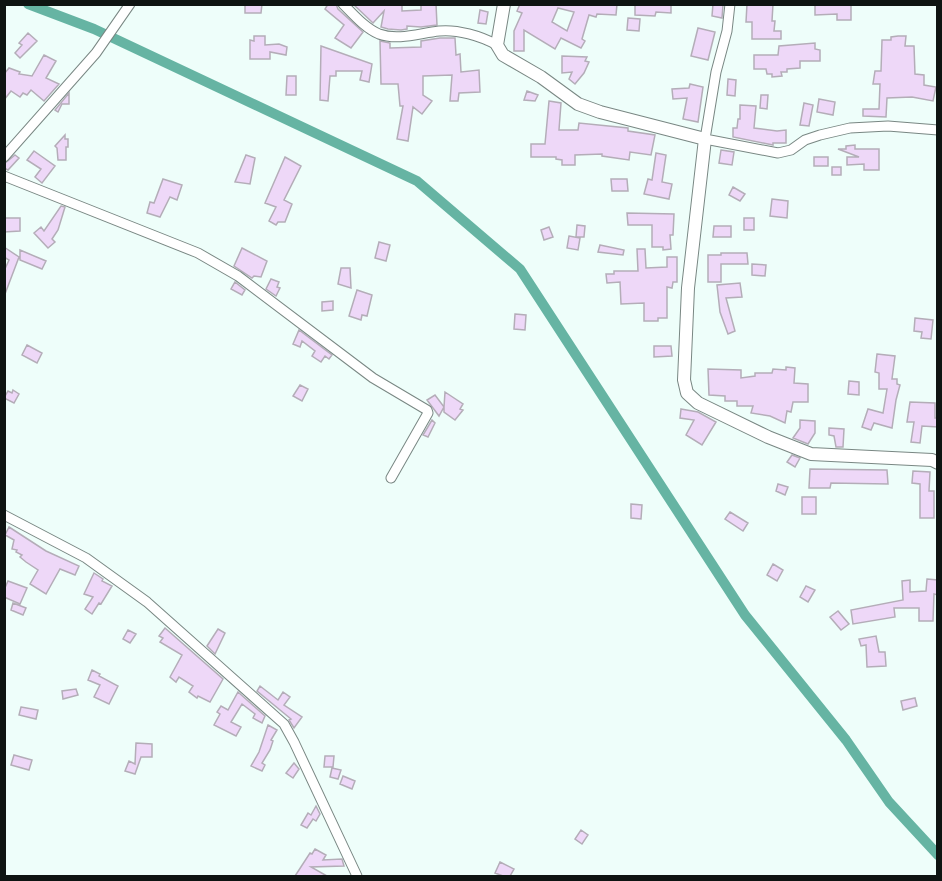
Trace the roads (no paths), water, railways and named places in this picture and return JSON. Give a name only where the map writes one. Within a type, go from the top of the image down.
[{"type":"main road","points":[[504,4],[497,45],[503,55],[541,77],[578,104],[600,112],[705,139],[688,288],[684,380],[687,393],[698,403],[758,432],[812,454],[932,460],[938,463]]},
{"type":"street","points":[[4,158],[96,53],[130,4]]},
{"type":"street","points":[[343,4],[372,30],[382,35],[412,35],[448,30],[486,38],[497,45]]},
{"type":"street","points":[[730,4],[727,31],[716,72],[705,139],[778,153],[791,150],[805,140],[850,128],[888,126],[938,130]]},
{"type":"street","points":[[4,176],[198,253],[247,282],[373,378],[428,410],[391,478]]},
{"type":"street","points":[[4,515],[86,558],[147,602],[284,724],[357,876]]},
{"type":"waterway","points":[[28,4],[94,29],[417,181],[520,269],[745,615],[846,740],[889,802],[938,855]]}]
